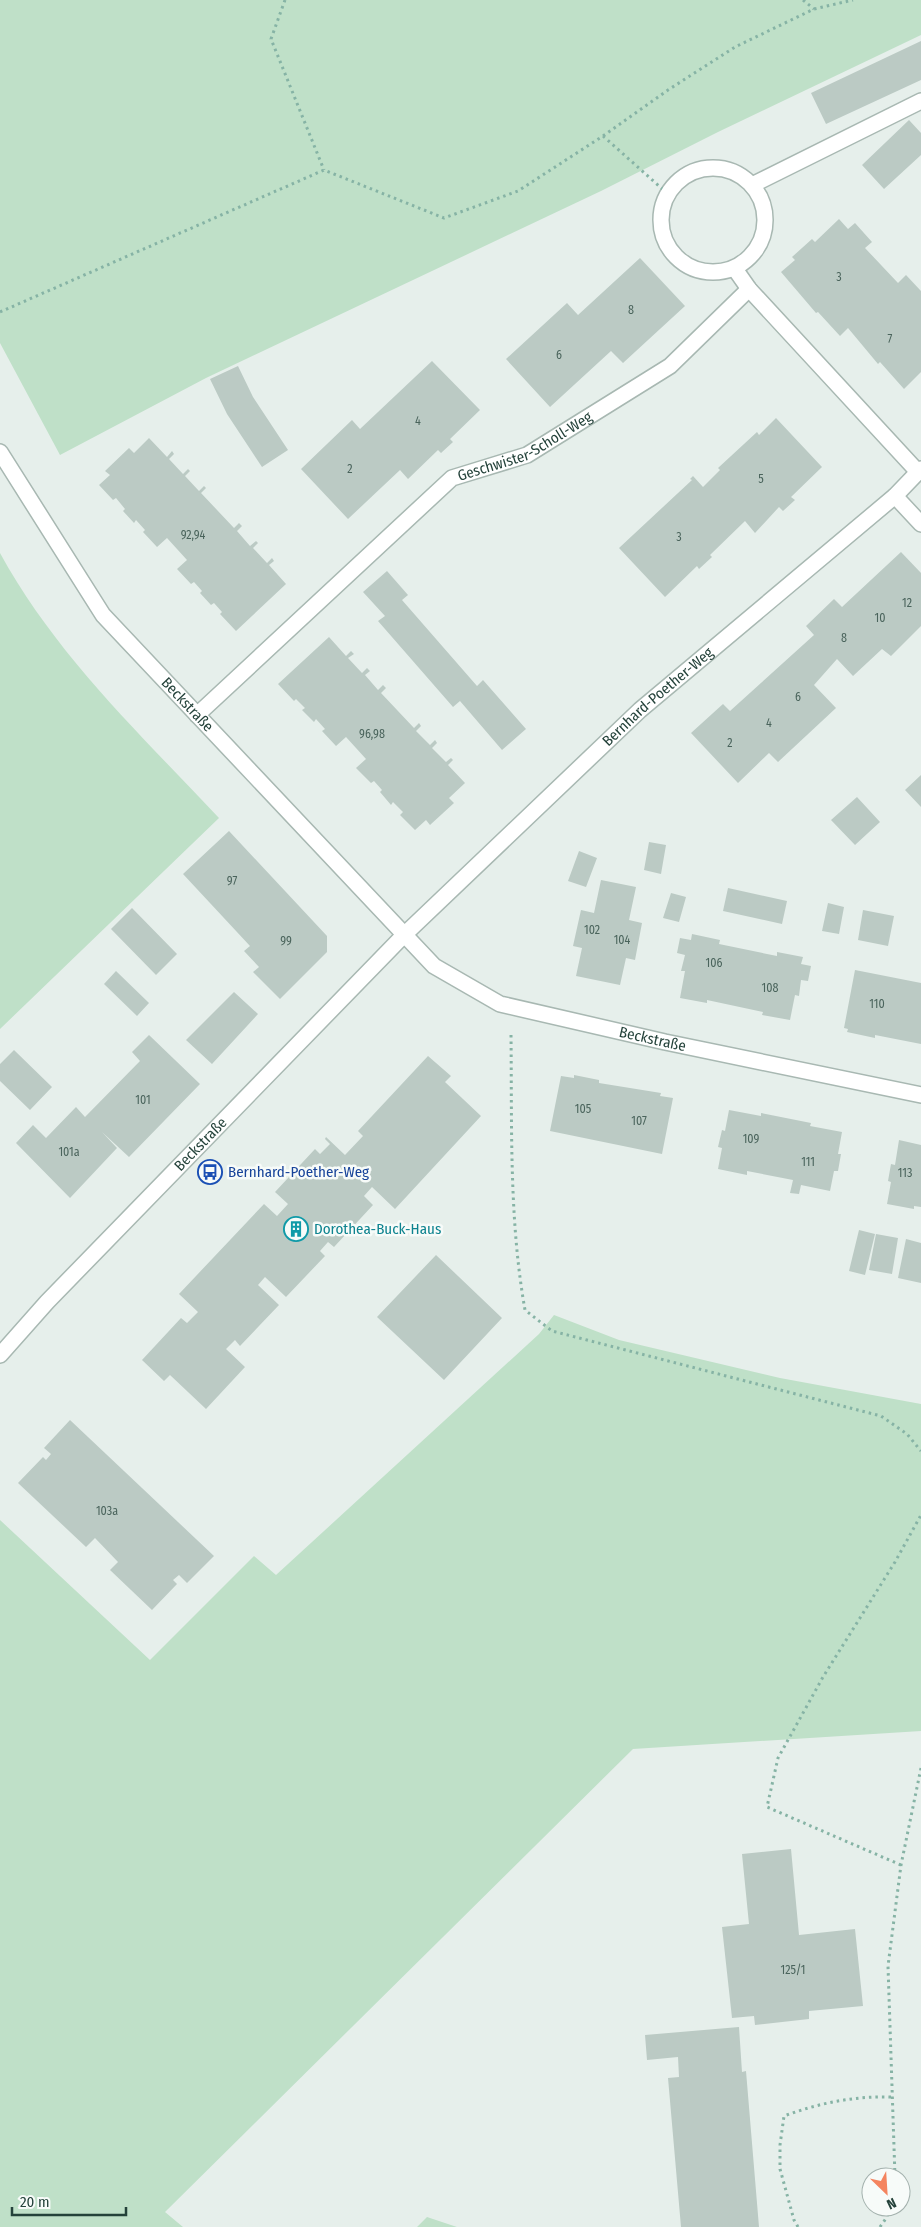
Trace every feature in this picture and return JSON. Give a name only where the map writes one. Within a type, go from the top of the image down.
[{"type":"street","points":[[752,185],[921,101]]},
{"type":"street","points":[[708,168],[724,169],[739,175],[752,185],[761,199],[766,215],[764,232],[759,247],[748,259],[735,269],[718,273],[702,272],[686,266],[674,256],[665,242],[660,226],[661,209],[668,194],[678,181],[692,172],[708,168]]},
{"type":"street","points":[[735,269],[749,289],[919,471]]},
{"type":"street","name":"Geschwister-Scholl-Weg","points":[[197,715],[452,478],[527,455],[670,366],[749,289]]},
{"type":"street","name":"Beckstraße","points":[[0,452],[103,615],[434,966],[500,1004],[511,1007],[665,1042],[921,1095]]},
{"type":"street","name":"Bernhard-Poether-Weg","points":[[404,935],[640,710],[894,496],[919,471]]},
{"type":"street","points":[[894,496],[921,524]]},
{"type":"street","name":"Beckstraße","points":[[0,1355],[47,1302],[404,935]]},
{"type":"path","points":[[285,0],[271,39],[324,170]]},
{"type":"path","points":[[803,0],[814,9]]},
{"type":"path","points":[[0,312],[324,170],[444,218],[518,191],[735,47],[814,9],[852,0]]},
{"type":"path","points":[[603,136],[668,194]]},
{"type":"path","points":[[511,1007],[514,1205],[518,1275],[525,1310],[552,1331],[881,1416],[907,1434],[921,1451]]},
{"type":"path","points":[[901,1865],[767,1808],[778,1758],[823,1676],[895,1562],[921,1515]]},
{"type":"path","points":[[894,2167],[888,1966],[901,1865],[921,1768]]},
{"type":"path","points":[[798,2227],[794,2220],[780,2169],[780,2145],[784,2116],[810,2106],[840,2100],[870,2096],[891,2097]]},
{"type":"path","points":[[880,2227],[888,2217]]},
{"type":"green space","points":[[0,0],[921,0],[921,35],[718,132],[601,191],[206,378],[60,455],[0,343]]},
{"type":"green space","points":[[0,553],[46,625],[73,659],[130,724],[219,818],[0,1029]]},
{"type":"green space","points":[[554,1315],[619,1340],[780,1378],[921,1404],[921,1731],[633,1749],[165,2212],[183,2227],[0,2227],[0,1520],[150,1660],[254,1556],[276,1575],[539,1334]]},
{"type":"green space","points":[[427,2217],[457,2227],[417,2227]]},
{"type":"building","points":[[921,41],[921,80],[826,124],[811,93]]},
{"type":"building","points":[[909,120],[921,133],[921,155],[884,189],[862,165]]},
{"type":"building","points":[[839,219],[848,229],[855,223],[872,242],[865,248],[898,283],[906,275],[921,291],[921,372],[904,389],[880,362],[878,364],[848,328],[840,336],[818,312],[816,313],[781,272],[795,260],[792,257],[812,239],[815,242]]},
{"type":"building","points":[[640,258],[685,306],[623,363],[611,351],[550,407],[506,359],[567,303],[578,315]]},
{"type":"building","points":[[432,361],[480,410],[450,439],[453,442],[441,453],[438,450],[408,479],[400,470],[348,519],[301,469],[352,420],[360,429]]},
{"type":"building","points":[[238,366],[253,397],[288,450],[262,467],[227,414],[210,379]]},
{"type":"building","points":[[776,418],[822,467],[791,497],[795,500],[783,511],[779,507],[755,533],[745,521],[710,555],[712,557],[699,569],[697,566],[665,597],[619,548],[692,480],[690,479],[693,476],[703,487],[720,470],[718,468],[757,432],[759,435]]},
{"type":"building","points":[[149,438],[167,457],[172,451],[174,454],[169,459],[183,474],[188,469],[190,471],[185,476],[199,491],[204,486],[206,488],[201,493],[234,528],[239,523],[242,526],[237,531],[250,546],[256,541],[258,543],[253,548],[267,563],[272,558],[274,561],[269,565],[286,584],[236,631],[220,614],[222,612],[214,603],[211,605],[200,593],[202,591],[194,582],[191,584],[177,569],[187,560],[167,538],[157,547],[143,532],[145,530],[136,520],[134,523],[123,511],[125,509],[116,498],[113,500],[99,485],[110,475],[105,471],[129,448],[134,453]]},
{"type":"building","points":[[901,552],[921,573],[921,626],[891,656],[882,649],[853,676],[837,659],[814,685],[836,708],[778,762],[769,753],[738,783],[691,733],[723,704],[730,711],[814,635],[806,626],[834,599],[842,607]]},
{"type":"building","points":[[387,571],[408,595],[402,600],[477,686],[483,680],[526,729],[502,750],[460,701],[453,707],[378,621],[385,616],[363,592]]},
{"type":"building","points":[[329,637],[346,656],[351,651],[354,654],[348,658],[362,673],[367,668],[370,671],[365,675],[378,690],[383,685],[386,688],[381,693],[414,728],[419,723],[421,726],[416,731],[430,745],[435,740],[437,743],[432,748],[446,762],[451,758],[453,760],[448,765],[465,783],[449,798],[454,803],[430,825],[426,820],[415,830],[400,815],[403,812],[393,802],[391,805],[380,792],[382,790],[374,781],[371,783],[356,768],[366,759],[346,737],[336,746],[322,731],[325,729],[316,719],[314,722],[302,710],[305,708],[296,699],[294,701],[278,684]]},
{"type":"building","points":[[921,775],[921,807],[905,790]]},
{"type":"building","points":[[857,797],[880,822],[855,845],[831,820]]},
{"type":"building","points":[[229,831],[327,936],[327,952],[280,999],[253,972],[259,967],[244,951],[250,946],[183,874]]},
{"type":"building","points":[[649,842],[666,845],[661,874],[644,870]]},
{"type":"building","points":[[579,851],[597,858],[586,887],[568,881]]},
{"type":"building","points":[[601,880],[636,887],[629,920],[642,923],[635,960],[626,958],[620,985],[576,976],[582,948],[573,946],[581,910],[594,913]]},
{"type":"building","points":[[728,888],[787,901],[782,924],[723,911]]},
{"type":"building","points":[[671,893],[686,897],[679,922],[663,918]]},
{"type":"building","points":[[828,903],[844,907],[839,934],[822,931]]},
{"type":"building","points":[[132,908],[177,954],[156,975],[111,929]]},
{"type":"building","points":[[863,910],[894,916],[888,946],[858,940]]},
{"type":"building","points":[[692,934],[720,940],[719,944],[777,956],[777,952],[803,957],[801,964],[811,966],[808,981],[801,980],[799,996],[795,995],[790,1020],[762,1015],[763,1012],[707,1000],[707,1003],[680,998],[685,971],[681,971],[685,955],[677,953],[680,938],[691,940]]},
{"type":"building","points":[[855,970],[921,983],[921,1044],[875,1035],[875,1038],[847,1032],[848,1029],[844,1028]]},
{"type":"building","points":[[116,971],[149,1003],[137,1016],[104,984]]},
{"type":"building","points":[[234,992],[258,1014],[212,1064],[186,1040]]},
{"type":"building","points":[[149,1035],[200,1084],[129,1157],[102,1132],[117,1148],[70,1198],[16,1143],[33,1125],[46,1138],[76,1107],[85,1117],[140,1061],[132,1052]]},
{"type":"building","points":[[14,1050],[52,1087],[30,1110],[0,1081],[0,1064]]},
{"type":"building","name":"Dorothea-Buck-Haus","points":[[428,1056],[451,1076],[445,1082],[481,1116],[395,1209],[372,1187],[364,1196],[373,1205],[334,1247],[328,1242],[320,1251],[325,1256],[286,1297],[265,1277],[258,1285],[279,1305],[240,1346],[235,1340],[226,1349],[245,1367],[206,1409],[170,1375],[164,1381],[142,1360],[181,1318],[187,1323],[198,1312],[179,1294],[264,1204],[277,1216],[288,1204],[275,1192],[315,1149],[320,1154],[330,1144],[325,1139],[326,1137],[345,1155],[363,1136],[358,1131]]},
{"type":"building","points":[[574,1075],[599,1080],[599,1083],[661,1093],[660,1096],[673,1098],[662,1154],[550,1131],[561,1076],[574,1078]]},
{"type":"building","points":[[729,1110],[761,1116],[761,1113],[811,1123],[810,1126],[842,1132],[838,1154],[841,1154],[838,1171],[834,1171],[830,1191],[801,1185],[799,1194],[790,1193],[793,1180],[747,1171],[747,1175],[718,1169],[722,1148],[718,1147],[722,1130],[725,1131]]},
{"type":"building","points":[[899,1140],[921,1145],[921,1207],[914,1206],[914,1209],[887,1204],[891,1182],[888,1181],[891,1164],[895,1165]]},
{"type":"building","points":[[859,1230],[875,1234],[865,1275],[849,1271]]},
{"type":"building","points":[[876,1234],[898,1238],[892,1274],[869,1270]]},
{"type":"building","points":[[906,1239],[921,1243],[921,1283],[898,1278]]},
{"type":"building","points":[[436,1255],[502,1318],[444,1380],[377,1317]]},
{"type":"building","points":[[70,1420],[214,1556],[187,1583],[179,1575],[173,1580],[177,1584],[152,1610],[110,1570],[118,1562],[95,1538],[86,1547],[18,1483],[43,1457],[46,1460],[51,1454],[44,1448]]},
{"type":"building","points":[[791,1849],[799,1935],[855,1929],[863,2006],[809,2011],[809,2019],[755,2025],[754,2016],[732,2018],[722,1927],[749,1924],[742,1854]]},
{"type":"building","points":[[739,2027],[742,2072],[746,2071],[759,2227],[681,2227],[668,2078],[679,2077],[678,2057],[647,2060],[645,2035]]},
{"type":"place","name":"Bernhard-Poether-Weg","points":[[210,1172]]},
{"type":"place","name":"Dorothea-Buck-Haus","points":[[296,1229]]}]
